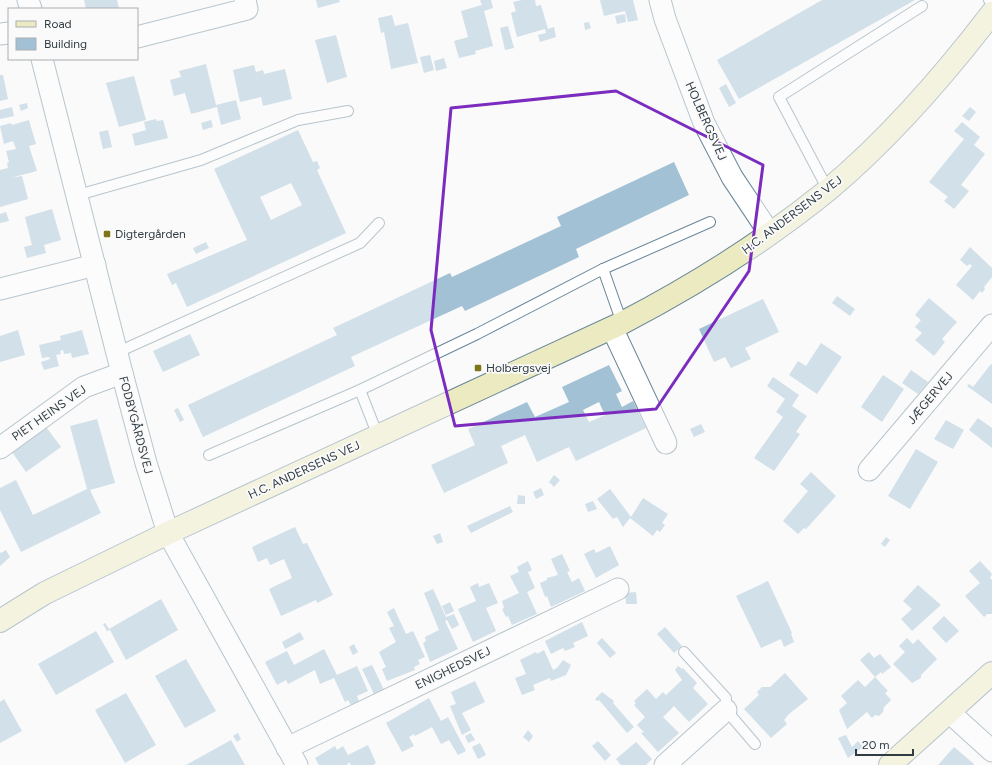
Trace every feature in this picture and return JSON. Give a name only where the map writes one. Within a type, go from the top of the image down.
[{"type":"street","points":[[138,37],[247,8],[245,0]]},
{"type":"street","name":"HOLBERGSVEJ","points":[[660,0],[665,18],[704,123],[732,177],[770,234]]},
{"type":"street","name":"H.C. ANDERSENS VEJ","points":[[0,621],[45,593],[168,533],[617,325],[686,290],[770,234],[828,190],[889,134],[950,67],[992,13]]},
{"type":"street","name":"FODBYGÅRDSVEJ","points":[[45,60],[122,373],[146,463],[168,533],[292,756]]},
{"type":"street","points":[[0,290],[95,265]]},
{"type":"street","points":[[617,325],[666,443]]},
{"type":"street","name":"JÆGERVEJ","points":[[869,470],[992,325]]},
{"type":"street","name":"PIET HEINS VEJ","points":[[0,448],[84,387],[122,373]]},
{"type":"street","name":"ENIGHEDSVEJ","points":[[292,756],[618,589]]},
{"type":"street","points":[[890,765],[992,673]]},
{"type":"street","points":[[676,761],[726,710]]},
{"type":"street","points":[[949,712],[992,751]]},
{"type":"lane","points":[[828,190],[779,98],[922,6]]},
{"type":"lane","points":[[78,195],[201,160],[298,120],[348,111]]},
{"type":"lane","points":[[209,455],[360,390],[477,334],[603,269],[710,222]]},
{"type":"lane","points":[[118,352],[360,244],[379,223]]},
{"type":"lane","points":[[603,269],[617,325]]},
{"type":"lane","points":[[360,390],[378,436]]},
{"type":"lane","points":[[684,652],[726,698],[726,710],[755,744]]},
{"type":"highlighted area","points":[[616,91],[763,165],[749,271],[656,409],[455,426],[431,330],[451,108]]},
{"type":"building","points":[[84,0],[117,0],[119,8],[86,8]]},
{"type":"building","points":[[316,0],[339,0],[340,2],[318,8]]},
{"type":"building","points":[[480,0],[491,0],[493,8],[484,11],[493,46],[475,51],[476,54],[459,58],[454,41],[468,37],[461,11],[482,5]]},
{"type":"building","points":[[535,0],[536,6],[541,5],[548,29],[554,27],[556,37],[540,42],[538,35],[546,33],[545,29],[517,37],[511,13],[516,11],[513,2]]},
{"type":"building","points":[[600,0],[633,0],[638,20],[628,22],[625,11],[604,16]]},
{"type":"building","points":[[822,0],[915,0],[739,99],[717,60]]},
{"type":"building","points":[[625,14],[626,22],[617,24],[615,16]]},
{"type":"building","points":[[392,15],[395,26],[408,23],[418,63],[391,69],[384,32],[381,33],[378,18]]},
{"type":"building","points":[[589,22],[591,28],[585,30],[584,23]]},
{"type":"building","points":[[508,26],[514,48],[505,50],[500,28]]},
{"type":"building","points":[[336,35],[347,77],[327,83],[315,40]]},
{"type":"building","points":[[430,55],[434,70],[424,73],[420,57]]},
{"type":"building","points":[[444,58],[447,68],[436,71],[434,61]]},
{"type":"building","points":[[206,64],[216,105],[236,100],[241,119],[221,125],[217,107],[191,114],[185,93],[174,96],[170,80],[181,77],[179,71]]},
{"type":"building","points":[[254,65],[256,72],[263,70],[264,74],[285,69],[292,99],[263,106],[261,97],[240,102],[233,70]]},
{"type":"building","points":[[0,75],[3,75],[8,99],[0,101]]},
{"type":"building","points":[[134,76],[146,120],[119,127],[106,83]]},
{"type":"building","points":[[726,84],[736,103],[729,107],[719,88]]},
{"type":"building","points":[[27,103],[28,108],[21,111],[19,105]]},
{"type":"building","points":[[12,107],[14,116],[0,119],[0,110]]},
{"type":"building","points":[[970,107],[976,112],[969,121],[962,116]]},
{"type":"building","points":[[156,119],[157,121],[163,120],[168,138],[135,146],[132,134],[146,130],[144,122]]},
{"type":"building","points":[[29,120],[36,144],[29,146],[37,171],[10,178],[22,176],[28,199],[0,207],[0,170],[8,168],[7,163],[9,162],[6,151],[16,149],[13,141],[4,144],[0,126],[11,123],[12,125]]},
{"type":"building","points":[[211,120],[213,127],[203,130],[201,123]]},
{"type":"building","points":[[962,122],[980,137],[974,145],[985,154],[961,185],[969,191],[954,209],[944,201],[948,197],[929,182],[964,139],[954,131]]},
{"type":"building","points":[[108,130],[112,147],[103,149],[99,132]]},
{"type":"building","points":[[298,130],[313,162],[317,161],[320,168],[317,170],[346,233],[187,307],[176,283],[172,285],[167,274],[247,240],[214,169]],"holes":[[[291,183],[302,205],[271,220],[260,197]]]},
{"type":"building","points":[[674,162],[689,195],[576,249],[579,257],[465,311],[462,306],[351,357],[355,366],[203,437],[188,405],[337,335],[333,328],[450,273],[452,277],[561,226],[557,217]]},
{"type":"building","points":[[52,209],[61,240],[44,245],[46,253],[27,258],[24,247],[32,245],[25,217]]},
{"type":"building","points":[[6,212],[9,221],[0,223],[0,214]]},
{"type":"building","points":[[206,242],[209,248],[196,254],[193,248]]},
{"type":"building","points":[[970,247],[992,268],[992,277],[984,287],[985,289],[982,293],[980,291],[973,300],[956,285],[972,266],[970,264],[967,266],[960,260]]},
{"type":"building","points":[[837,296],[855,309],[850,316],[832,303]]},
{"type":"building","points":[[929,298],[957,322],[942,339],[945,342],[934,356],[915,340],[922,333],[915,327],[921,320],[915,315]]},
{"type":"building","points":[[763,299],[779,332],[745,348],[751,359],[731,368],[725,357],[714,362],[699,329]]},
{"type":"building","points":[[18,330],[25,355],[0,362],[0,336]]},
{"type":"building","points":[[82,330],[89,354],[72,358],[71,353],[64,354],[63,350],[60,351],[61,354],[56,355],[59,366],[44,370],[41,362],[50,359],[49,357],[42,358],[39,345],[61,340],[60,336]]},
{"type":"building","points":[[190,334],[200,355],[163,372],[153,351]]},
{"type":"building","points":[[821,343],[842,357],[817,394],[789,375],[798,361],[806,366]]},
{"type":"building","points":[[991,364],[992,404],[967,386],[969,384],[973,387]]},
{"type":"building","points":[[609,365],[622,391],[616,394],[622,407],[633,401],[646,428],[576,461],[569,447],[537,462],[525,435],[501,446],[508,463],[444,493],[431,465],[475,445],[468,429],[527,402],[535,417],[569,402],[562,387]],"holes":[[[599,402],[605,415],[589,422],[583,410]]]},
{"type":"building","points":[[911,370],[928,382],[918,394],[902,383]]},
{"type":"building","points":[[883,375],[904,389],[882,422],[861,407]]},
{"type":"building","points":[[773,377],[799,395],[792,406],[807,416],[796,432],[800,434],[774,471],[754,458],[783,417],[776,412],[785,399],[767,386]]},
{"type":"building","points":[[178,408],[184,420],[180,422],[174,410]]},
{"type":"building","points":[[978,418],[992,428],[992,448],[969,430]]},
{"type":"building","points":[[97,419],[115,483],[90,490],[101,513],[21,552],[0,510],[0,488],[16,480],[33,515],[87,489],[70,426]]},
{"type":"building","points":[[946,420],[964,430],[953,449],[934,439]]},
{"type":"building","points":[[701,424],[705,432],[694,437],[690,429]]},
{"type":"building","points":[[46,427],[61,447],[26,472],[12,452]]},
{"type":"building","points":[[916,449],[938,462],[910,509],[888,496]]},
{"type":"building","points":[[811,472],[836,496],[806,529],[804,528],[798,534],[783,521],[808,491],[800,484]]},
{"type":"building","points":[[554,475],[560,480],[554,487],[549,482]]},
{"type":"building","points":[[541,488],[544,495],[536,499],[533,492]]},
{"type":"building","points":[[610,489],[631,517],[643,498],[668,514],[662,523],[665,525],[660,532],[657,530],[653,536],[630,518],[623,527],[617,517],[613,519],[597,499]]},
{"type":"building","points":[[518,495],[525,496],[525,504],[517,504]]},
{"type":"building","points":[[593,501],[597,509],[588,512],[585,504]]},
{"type":"building","points":[[510,506],[513,512],[471,533],[467,526]]},
{"type":"building","points":[[295,527],[303,544],[307,543],[333,595],[317,603],[316,600],[281,616],[269,589],[292,578],[284,559],[270,565],[267,558],[258,562],[252,547]]},
{"type":"building","points":[[440,533],[443,542],[437,544],[433,536]]},
{"type":"building","points":[[886,537],[890,540],[885,547],[881,544]]},
{"type":"building","points":[[610,546],[619,565],[596,578],[584,554],[594,549],[596,553]]},
{"type":"building","points":[[6,550],[10,557],[0,566],[0,552],[1,553]]},
{"type":"building","points":[[562,554],[570,571],[567,572],[572,582],[579,578],[585,591],[551,607],[547,596],[545,597],[540,583],[547,580],[547,578],[558,575],[551,559]]},
{"type":"building","points":[[528,561],[532,570],[528,572],[535,588],[527,592],[537,614],[512,625],[508,616],[506,617],[502,609],[504,608],[502,601],[519,593],[510,576],[519,572],[517,567]]},
{"type":"building","points":[[980,561],[992,574],[990,578],[992,580],[992,614],[987,614],[984,617],[965,596],[980,583],[969,571]]},
{"type":"building","points":[[768,581],[792,633],[794,642],[784,647],[781,639],[761,648],[736,596]]},
{"type":"building","points":[[478,583],[479,587],[489,583],[498,603],[486,608],[496,631],[473,642],[458,609],[476,601],[470,587]]},
{"type":"building","points":[[918,585],[941,605],[912,631],[901,619],[912,609],[903,601]]},
{"type":"building","points":[[433,589],[446,617],[454,614],[459,625],[452,629],[447,620],[445,621],[458,649],[430,662],[423,643],[426,641],[425,637],[439,630],[424,593]]},
{"type":"building","points":[[636,592],[637,604],[626,604],[625,593]]},
{"type":"building","points":[[161,599],[178,630],[126,660],[110,630],[107,631],[103,624],[105,623],[109,629]]},
{"type":"building","points":[[450,602],[454,611],[446,615],[442,606]]},
{"type":"building","points":[[394,608],[406,634],[413,631],[425,657],[418,660],[420,664],[414,667],[415,670],[387,681],[382,669],[386,667],[379,652],[396,642],[389,628],[394,626],[387,612]]},
{"type":"building","points":[[944,616],[959,631],[946,643],[932,628]]},
{"type":"building","points":[[582,622],[588,636],[573,643],[575,647],[565,651],[563,648],[551,654],[545,641]]},
{"type":"building","points":[[665,627],[682,646],[674,653],[657,634]]},
{"type":"building","points":[[96,631],[114,662],[56,695],[38,664]]},
{"type":"building","points":[[300,632],[304,639],[285,649],[282,642]]},
{"type":"building","points":[[602,638],[616,653],[610,658],[597,643]]},
{"type":"building","points":[[907,638],[913,644],[918,639],[937,659],[921,675],[921,678],[912,683],[893,664],[905,652],[899,646]]},
{"type":"building","points":[[354,644],[358,652],[353,655],[349,647]]},
{"type":"building","points":[[324,649],[337,675],[357,666],[368,691],[357,696],[359,701],[351,705],[348,700],[345,702],[334,678],[320,684],[315,670],[288,684],[286,680],[277,685],[265,662],[287,651],[294,665]]},
{"type":"building","points":[[544,650],[553,670],[557,668],[563,660],[571,665],[566,675],[551,681],[550,678],[533,685],[535,690],[522,695],[515,678],[526,674],[520,660],[536,652],[537,654]]},
{"type":"building","points":[[869,652],[874,658],[880,654],[891,667],[875,677],[860,660]]},
{"type":"building","points":[[186,659],[216,711],[185,728],[155,676]]},
{"type":"building","points":[[372,665],[384,690],[374,694],[362,669]]},
{"type":"building","points":[[678,666],[682,669],[683,668],[697,683],[693,688],[708,704],[689,722],[674,706],[663,717],[679,733],[658,752],[641,733],[644,732],[637,725],[645,717],[634,705],[636,703],[634,701],[647,689],[656,699],[663,692],[666,695],[682,680],[675,670]]},
{"type":"building","points":[[785,673],[808,699],[789,714],[784,720],[787,724],[771,738],[744,709],[759,695],[757,692],[762,687],[770,687]]},
{"type":"building","points":[[875,677],[888,691],[885,693],[891,700],[884,707],[883,712],[879,716],[875,715],[872,718],[867,712],[847,729],[839,710],[847,703],[841,696],[858,680],[865,687]]},
{"type":"building","points":[[475,681],[485,702],[462,713],[471,730],[462,735],[450,706],[456,704],[451,692]]},
{"type":"building","points":[[602,692],[614,701],[613,703],[634,727],[627,733],[599,700],[597,701],[595,699]]},
{"type":"building","points":[[126,693],[156,745],[125,763],[95,710]]},
{"type":"building","points":[[429,698],[441,721],[448,717],[466,751],[458,755],[449,740],[441,744],[432,727],[415,736],[414,734],[409,737],[414,746],[402,752],[386,723]]},
{"type":"building","points":[[4,699],[22,731],[0,743],[0,702]]},
{"type":"building","points":[[528,730],[533,736],[529,742],[523,737]]},
{"type":"building","points":[[238,733],[241,739],[237,742],[233,736]]},
{"type":"building","points":[[471,733],[475,740],[468,743],[465,736]]},
{"type":"building","points":[[846,735],[852,747],[858,741],[863,747],[848,758],[838,738]]},
{"type":"building","points":[[231,740],[245,765],[186,765]]},
{"type":"building","points":[[598,741],[611,755],[605,761],[592,746]]},
{"type":"building","points":[[636,742],[652,759],[646,765],[621,765],[616,759]]},
{"type":"building","points":[[480,743],[486,755],[478,759],[472,747]]},
{"type":"building","points":[[368,745],[376,763],[373,765],[351,765],[349,762],[347,765],[319,765],[315,758],[335,746],[337,750],[343,746],[348,755]]},
{"type":"building","points":[[954,747],[974,764],[938,765]]},
{"type":"place","name":"Digtergården","points":[[107,234]]},
{"type":"place","name":"Holbergsvej","points":[[478,368]]}]
